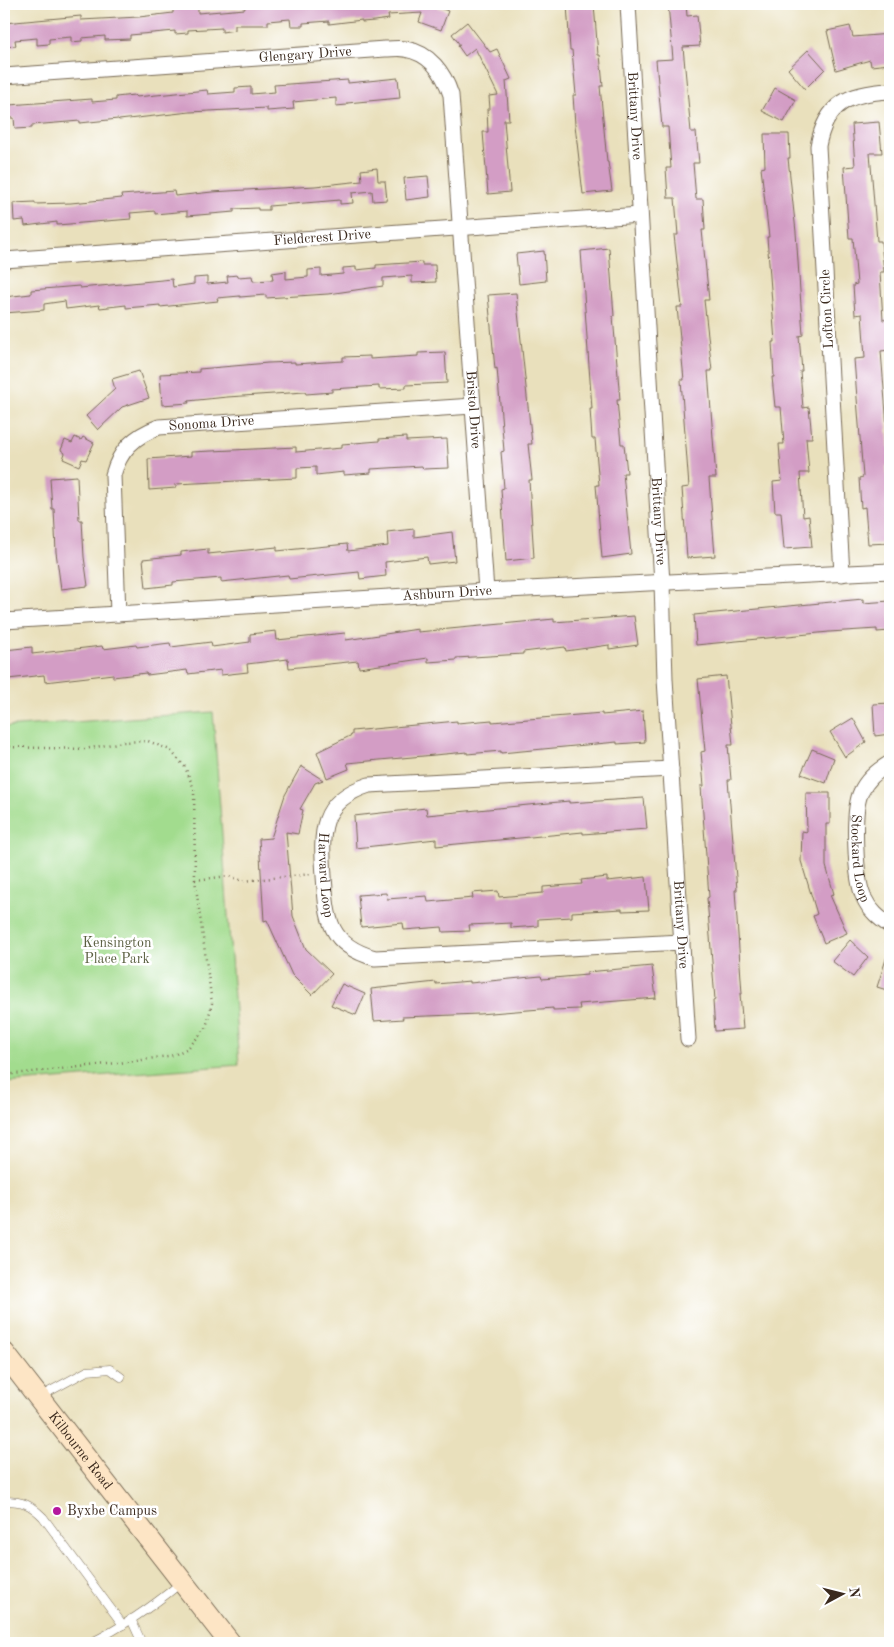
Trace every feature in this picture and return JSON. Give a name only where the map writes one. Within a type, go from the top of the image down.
[{"type":"main road","name":"Kilbourne Road","points":[[4,1353],[230,1643]]},
{"type":"street","name":"Brittany Drive","points":[[628,4],[662,583],[665,679],[688,1038]]},
{"type":"street","name":"Glengary Drive","points":[[4,76],[406,49],[422,55],[434,64],[446,81],[452,95],[462,228]]},
{"type":"street","name":"Lofton Circle","points":[[842,574],[818,146],[826,120],[843,102],[856,95],[890,91]]},
{"type":"street","name":"Fieldcrest Drive","points":[[4,260],[640,215]]},
{"type":"street","name":"Bristol Drive","points":[[462,228],[486,591]]},
{"type":"street","name":"Sonoma Drive","points":[[118,614],[113,476],[117,462],[124,449],[146,432],[159,428],[473,406]]},
{"type":"street","name":"Ashburn Drive","points":[[4,621],[486,591],[890,571]]},
{"type":"street","name":"Stockard Loop","points":[[890,763],[878,770],[868,780],[860,793],[855,820],[859,883],[863,896],[878,918],[890,926]]},
{"type":"street","name":"Harvard Loop","points":[[671,769],[369,785],[356,789],[343,797],[332,808],[325,821],[322,834],[326,912],[338,938],[362,955],[375,958],[682,942]]},
{"type":"lane","points":[[39,1397],[87,1371],[110,1369],[121,1377]]},
{"type":"lane","points":[[4,1502],[17,1501],[32,1506],[43,1517],[123,1625]]},
{"type":"lane","points":[[90,1643],[156,1604],[182,1582]]},
{"type":"lane","points":[[131,1619],[142,1643]]},
{"type":"path","points":[[4,747],[85,750],[122,742],[148,741],[170,750],[185,767],[194,789],[195,880],[212,1003],[206,1028],[188,1048],[174,1055],[136,1061],[4,1075]]},
{"type":"path","points":[[195,880],[229,876],[243,881],[324,873]]},
{"type":"path","points":[[4,1580],[6,1595],[4,1597]]},
{"type":"green space","name":"Kensington Place Park","points":[[213,712],[239,1065],[4,1083],[4,727]]},
{"type":"building","points":[[173,4],[198,4],[198,13],[245,9],[244,4],[437,4],[437,7],[448,11],[441,30],[419,22],[422,13],[388,15],[389,19],[374,21],[362,22],[362,20],[329,24],[329,21],[303,23],[303,26],[291,26],[290,19],[268,21],[268,25],[235,25],[235,30],[222,32],[222,28],[188,30],[188,33],[175,34],[175,31],[130,35],[130,39],[105,40],[105,36],[82,38],[82,41],[71,42],[71,37],[49,39],[49,44],[37,45],[37,38],[15,40],[16,46],[4,47],[4,23],[81,16],[81,20],[139,17],[173,13]]},
{"type":"building","points":[[567,4],[594,4],[598,55],[600,55],[603,86],[600,86],[607,162],[612,191],[583,194],[575,125],[573,95],[576,95],[572,50],[570,50]]},
{"type":"building","points":[[668,4],[686,4],[687,16],[697,15],[700,46],[683,47],[691,132],[696,132],[699,163],[693,163],[696,199],[703,199],[705,230],[702,230],[709,300],[704,300],[712,371],[708,371],[716,478],[709,478],[715,556],[687,558],[682,488],[689,487],[681,380],[684,380],[677,307],[682,307],[674,235],[678,235],[675,198],[668,198],[666,168],[671,168],[668,127],[662,127],[656,60],[673,59]]},
{"type":"building","points":[[467,22],[490,52],[497,49],[511,79],[506,81],[509,120],[504,120],[510,192],[488,194],[483,132],[488,132],[487,109],[490,109],[489,96],[498,95],[475,48],[465,56],[452,34]]},
{"type":"building","points":[[850,26],[853,37],[890,34],[890,64],[871,66],[870,60],[836,70],[827,31]]},
{"type":"building","points":[[808,50],[825,69],[805,89],[788,69]]},
{"type":"building","points":[[398,78],[400,98],[347,103],[347,105],[336,106],[336,98],[293,102],[294,109],[267,111],[267,108],[190,112],[119,120],[32,125],[32,128],[15,129],[14,118],[10,118],[9,105],[92,99],[92,102],[116,100],[116,97],[134,95],[136,97],[207,90],[208,94],[235,92],[235,88],[251,87],[251,94],[275,92],[274,85],[348,80],[348,83]]},
{"type":"building","points":[[775,88],[796,100],[784,122],[762,111]]},
{"type":"building","points":[[879,122],[882,153],[870,153],[877,241],[881,241],[884,272],[880,272],[883,320],[890,319],[890,350],[881,351],[890,465],[886,466],[890,512],[890,543],[868,544],[865,507],[861,508],[859,478],[863,477],[854,359],[865,358],[862,314],[855,315],[853,285],[857,284],[853,238],[849,238],[844,167],[855,166],[852,124]]},
{"type":"building","points":[[764,134],[789,134],[790,158],[788,158],[796,232],[803,335],[799,336],[802,371],[800,371],[803,408],[809,407],[812,438],[806,438],[809,473],[800,473],[803,517],[809,516],[812,547],[784,549],[781,512],[775,512],[773,482],[782,481],[779,444],[784,444],[781,407],[775,407],[772,377],[774,377],[772,342],[775,342],[767,237],[769,237],[761,168],[765,167]]},
{"type":"building","points":[[377,168],[378,181],[385,181],[387,200],[373,201],[372,191],[352,193],[353,203],[340,204],[340,200],[269,206],[269,210],[258,210],[258,208],[234,209],[234,212],[187,216],[187,211],[155,214],[155,211],[130,213],[131,219],[57,225],[57,222],[25,226],[24,220],[14,221],[13,203],[71,203],[122,198],[121,195],[174,191],[175,196],[315,186],[362,181],[361,170]]},
{"type":"building","points":[[428,176],[430,197],[406,200],[404,178]]},
{"type":"building","points":[[609,248],[620,400],[617,400],[621,444],[624,444],[627,473],[623,473],[631,554],[602,558],[596,485],[599,485],[595,439],[592,439],[590,409],[592,409],[581,251]]},
{"type":"building","points":[[544,251],[546,281],[519,284],[516,254]]},
{"type":"building","points":[[422,262],[422,265],[435,265],[436,282],[412,283],[412,276],[383,278],[383,286],[328,294],[266,298],[266,295],[240,296],[217,298],[218,301],[160,307],[160,305],[126,308],[126,305],[100,308],[99,305],[66,309],[65,301],[44,304],[44,310],[4,313],[4,297],[31,294],[31,290],[79,286],[80,288],[172,279],[173,287],[194,284],[194,278],[207,277],[207,284],[228,282],[227,276],[238,275],[238,277],[252,276],[253,281],[273,280],[272,273],[286,271],[286,279],[308,277],[308,270],[321,269],[321,276],[343,274],[343,268],[356,267],[356,270],[376,268],[376,265]]},
{"type":"building","points":[[516,293],[532,444],[528,444],[532,480],[529,480],[534,558],[506,561],[501,489],[504,488],[501,452],[504,451],[497,368],[495,369],[488,295]]},
{"type":"building","points":[[445,352],[447,383],[406,385],[406,388],[379,389],[379,386],[332,389],[332,392],[306,394],[305,392],[227,397],[162,405],[160,374],[199,372],[199,369],[268,363],[295,362],[295,364],[343,361],[343,357],[370,356],[370,359],[418,356],[418,353]]},
{"type":"building","points":[[139,371],[149,398],[122,407],[98,430],[86,416],[115,389],[112,379]]},
{"type":"building","points":[[75,437],[81,440],[83,437],[94,443],[86,460],[82,459],[79,466],[63,459],[65,453],[61,450],[65,440],[72,443]]},
{"type":"building","points":[[406,437],[406,441],[447,439],[449,468],[423,469],[422,466],[371,469],[371,473],[344,475],[344,472],[316,475],[316,467],[297,468],[297,478],[176,484],[176,488],[149,490],[148,459],[191,456],[191,452],[296,447],[296,452],[342,448],[342,444]]},
{"type":"building","points":[[77,476],[79,520],[82,520],[88,586],[61,589],[50,478]]},
{"type":"building","points":[[414,529],[414,537],[452,532],[455,561],[428,564],[427,557],[385,562],[386,576],[360,579],[359,572],[289,579],[288,575],[221,582],[221,578],[173,582],[173,585],[146,588],[143,559],[181,555],[181,552],[208,549],[208,554],[277,547],[277,551],[347,544],[348,551],[388,546],[387,532]]},
{"type":"building","points":[[863,599],[863,603],[890,601],[890,631],[877,632],[877,629],[829,632],[696,645],[694,615]]},
{"type":"building","points":[[634,616],[638,645],[609,649],[609,645],[566,651],[565,647],[523,652],[523,654],[456,658],[456,660],[428,662],[428,658],[359,668],[358,661],[289,668],[288,659],[247,664],[248,672],[221,675],[221,670],[188,674],[187,670],[113,677],[113,674],[45,682],[44,675],[8,679],[5,650],[32,647],[32,654],[102,646],[103,649],[170,643],[171,647],[211,642],[212,647],[250,642],[250,634],[276,631],[277,640],[345,633],[346,640],[418,629],[418,632],[554,619],[554,622]]},
{"type":"building","points":[[726,676],[733,745],[728,745],[731,780],[728,780],[737,890],[735,890],[743,1029],[715,1031],[713,1001],[715,1000],[701,786],[704,786],[701,752],[705,751],[698,679]]},
{"type":"building","points":[[890,703],[890,734],[875,736],[873,704]]},
{"type":"building","points":[[643,711],[645,742],[617,744],[617,742],[501,753],[501,751],[467,754],[467,752],[347,763],[349,769],[327,778],[317,752],[352,735],[352,731],[457,721],[457,723],[492,720],[492,722]]},
{"type":"building","points":[[853,718],[866,742],[845,757],[830,732]]},
{"type":"building","points":[[812,749],[834,758],[826,783],[801,774]]},
{"type":"building","points":[[301,766],[323,780],[315,783],[300,809],[303,810],[298,834],[286,832],[293,916],[306,949],[332,974],[312,995],[292,975],[267,920],[264,921],[259,839],[271,838],[285,795]]},
{"type":"building","points":[[806,793],[830,793],[830,824],[826,824],[826,866],[834,894],[830,895],[847,933],[824,943],[813,916],[817,914],[801,861],[802,831],[807,832]]},
{"type":"building","points":[[644,798],[647,829],[583,834],[583,832],[436,846],[436,839],[356,848],[354,816],[426,808],[427,815],[569,801],[569,803]]},
{"type":"building","points":[[607,877],[607,881],[646,877],[649,910],[622,911],[622,909],[572,912],[572,917],[538,919],[538,926],[511,928],[511,923],[469,925],[470,931],[443,932],[442,927],[404,930],[403,923],[361,927],[358,895],[386,893],[387,899],[427,896],[428,902],[473,898],[472,893],[498,891],[499,897],[543,893],[543,887],[582,884],[581,880]]},
{"type":"building","points":[[850,940],[868,957],[853,977],[832,961]]},
{"type":"building","points":[[888,953],[890,953],[890,991],[877,987]]},
{"type":"building","points":[[652,966],[656,998],[579,1004],[580,1009],[553,1010],[553,1008],[479,1014],[402,1017],[403,1019],[374,1021],[371,989],[436,982],[436,984],[470,981],[470,983],[541,976],[542,979],[587,975],[587,972]]},
{"type":"building","points":[[342,984],[365,994],[356,1015],[331,1005]]},
{"type":"place","name":"Byxbe Campus","points":[[57,1511]]}]
